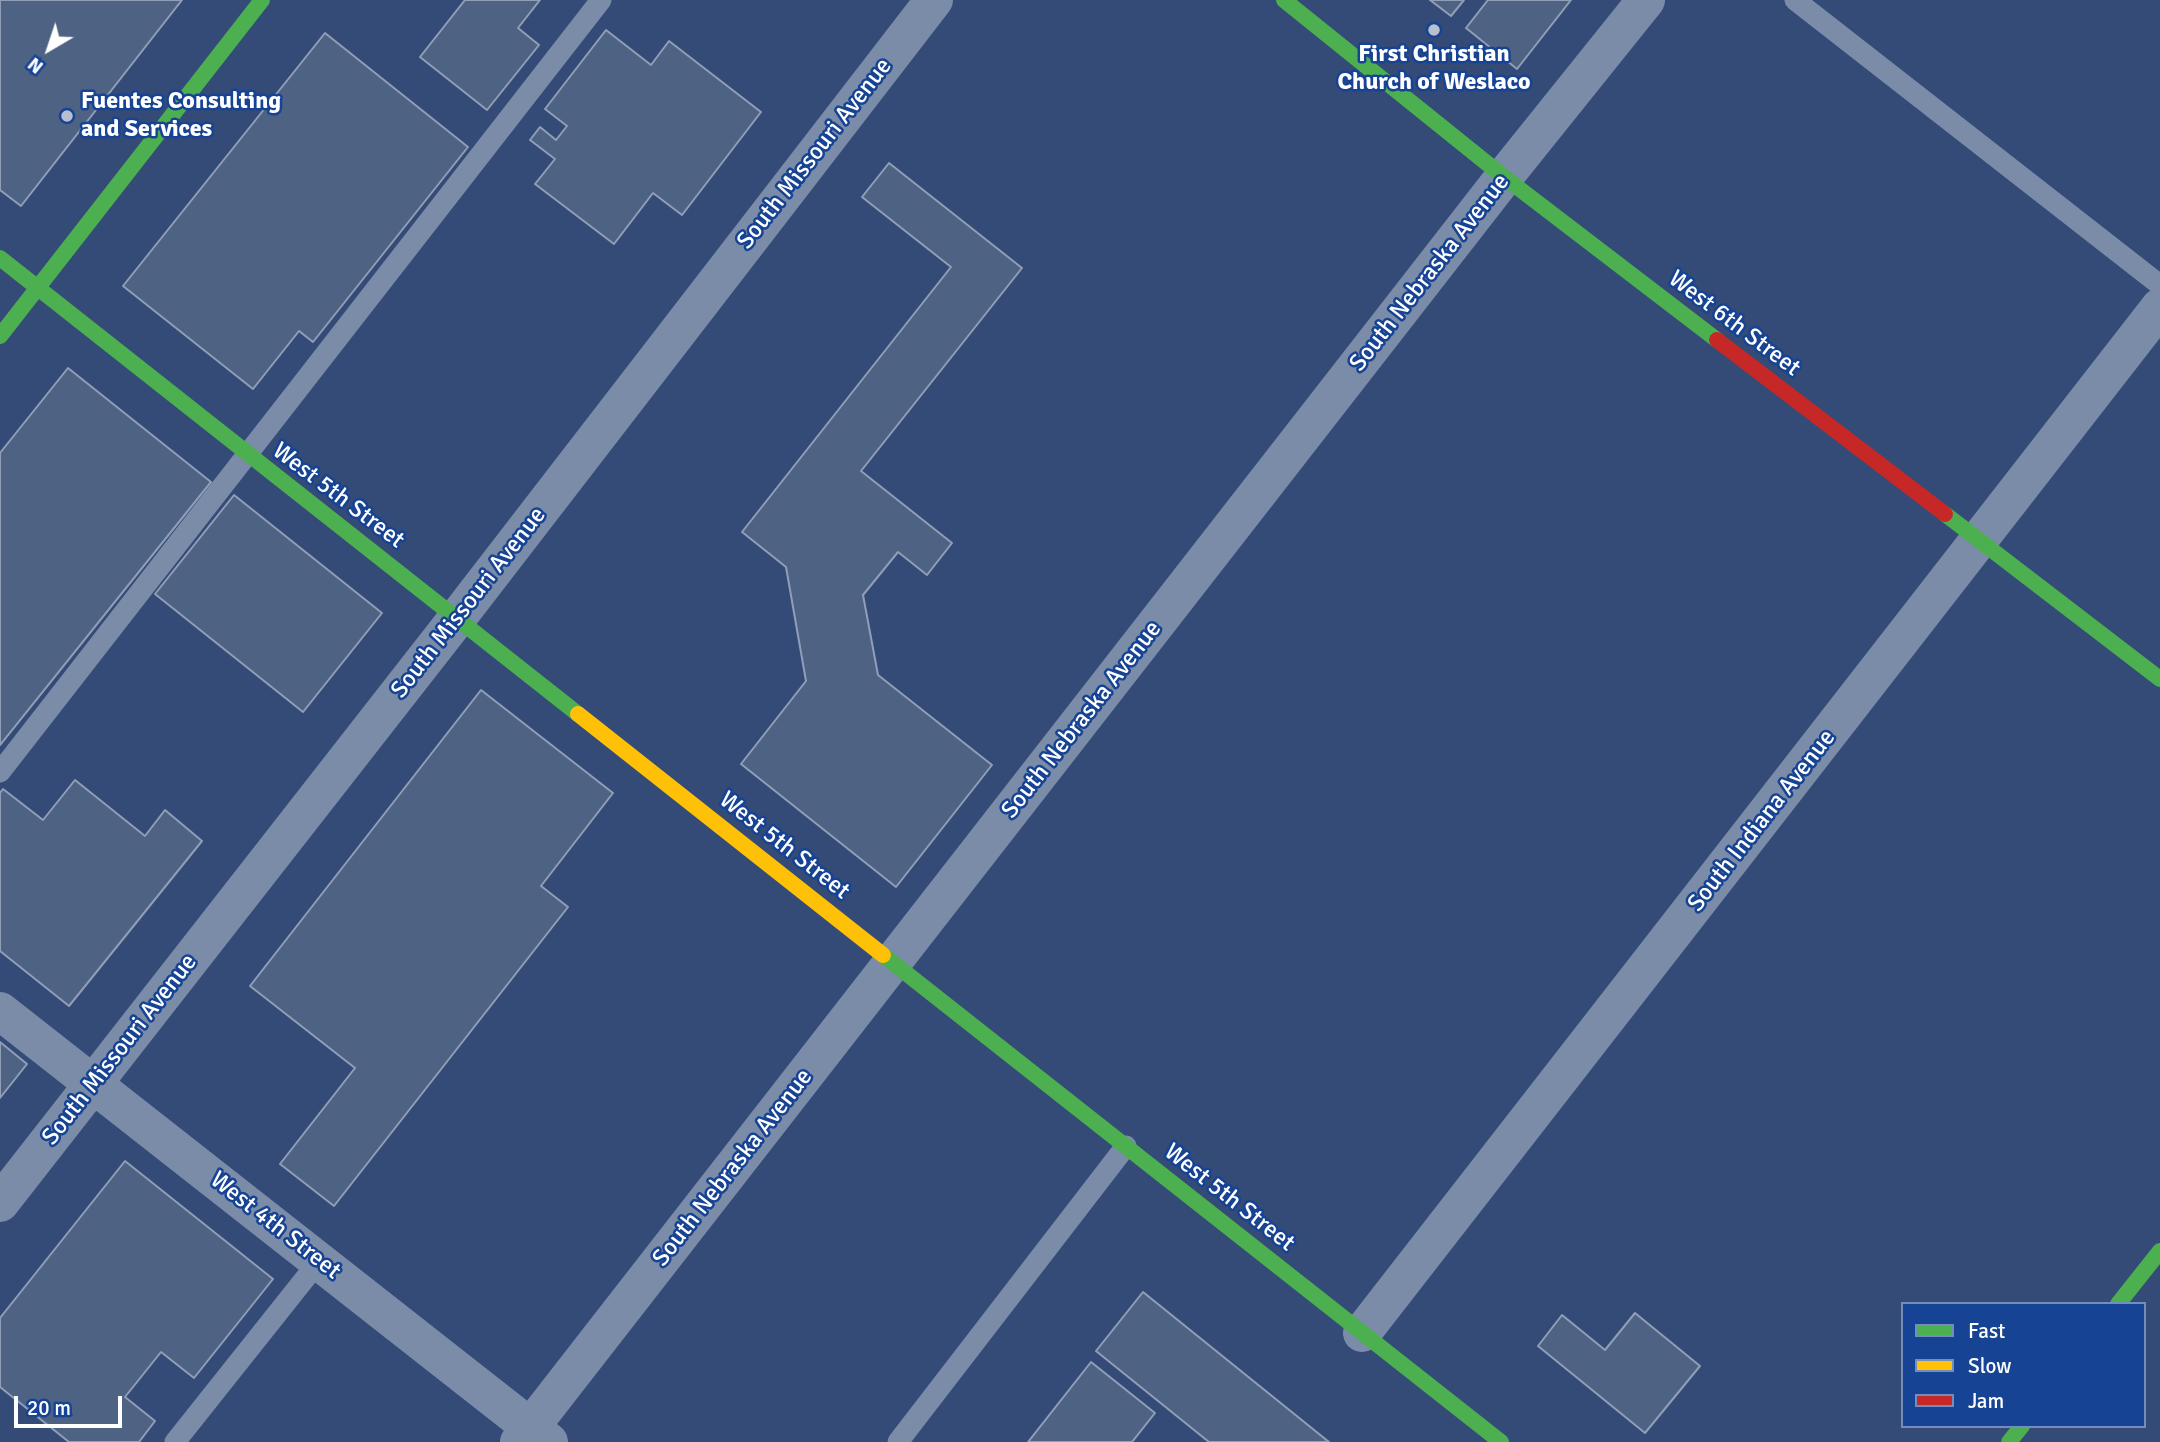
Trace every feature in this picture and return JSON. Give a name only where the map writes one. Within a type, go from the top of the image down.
[{"type":"street","points":[[0,336],[262,0]]},
{"type":"street","name":"South Missouri Avenue","points":[[0,1203],[458,617],[934,0]]},
{"type":"street","name":"West 6th Street","points":[[1284,0],[1504,177],[2160,679]]},
{"type":"street","name":"South Nebraska Avenue","points":[[533,1437],[894,962],[1504,177],[1646,0]]},
{"type":"street","name":"West 5th Street","points":[[0,258],[1501,1442]]},
{"type":"street","name":"South Indiana Avenue","points":[[1363,1334],[2160,307]]},
{"type":"street","name":"West 4th Street","points":[[0,1011],[318,1261],[533,1437]]},
{"type":"street","points":[[2120,1302],[2160,1251]]},
{"type":"street","points":[[2009,1442],[2020,1428]]},
{"type":"lane","points":[[0,772],[601,0]]},
{"type":"lane","points":[[1795,0],[2160,285]]},
{"type":"lane","points":[[898,1442],[1126,1146]]},
{"type":"lane","points":[[175,1442],[318,1261]]},
{"type":"building","points":[[0,0],[182,0],[21,206],[0,190]]},
{"type":"building","points":[[465,0],[540,0],[518,28],[539,45],[487,110],[420,57]]},
{"type":"building","points":[[1430,0],[1464,0],[1451,16]]},
{"type":"building","points":[[1488,0],[1571,0],[1517,69],[1466,28]]},
{"type":"building","points":[[606,30],[651,65],[669,41],[761,112],[682,215],[653,193],[614,244],[535,184],[555,159],[530,140],[540,127],[556,140],[567,126],[545,109]]},
{"type":"building","points":[[325,33],[468,147],[313,342],[299,331],[253,389],[123,286]]},
{"type":"building","points":[[889,163],[1022,268],[861,471],[952,543],[927,575],[898,552],[863,595],[878,675],[992,765],[896,887],[741,764],[806,681],[786,567],[742,532],[951,267],[862,197]]},
{"type":"building","points":[[68,368],[211,482],[0,745],[0,453]]},
{"type":"building","points":[[234,495],[382,613],[303,712],[155,594]]},
{"type":"building","points":[[481,690],[613,793],[541,886],[568,907],[334,1206],[280,1164],[355,1068],[250,986]]},
{"type":"building","points":[[75,780],[145,836],[165,810],[202,841],[69,1006],[0,951],[0,793],[3,789],[43,820]]},
{"type":"building","points":[[0,1042],[27,1064],[0,1098]]},
{"type":"building","points":[[125,1161],[273,1279],[194,1378],[161,1352],[125,1397],[155,1421],[139,1442],[69,1442],[0,1387],[0,1318]]},
{"type":"building","points":[[1143,1292],[1329,1442],[1209,1442],[1096,1351]]},
{"type":"building","points":[[1635,1313],[1700,1366],[1645,1433],[1538,1346],[1562,1315],[1605,1350]]},
{"type":"building","points":[[1091,1362],[1155,1413],[1132,1442],[1028,1442]]},
{"type":"traffic: fast","points":[[0,336],[262,0]]},
{"type":"traffic: fast","points":[[1284,0],[1504,177],[1717,340]]},
{"type":"traffic: fast","points":[[0,258],[578,714]]},
{"type":"traffic: fast","points":[[1945,514],[2160,679]]},
{"type":"traffic: fast","points":[[883,955],[1501,1442]]},
{"type":"traffic: fast","points":[[2120,1302],[2160,1251]]},
{"type":"traffic: fast","points":[[2009,1442],[2020,1428]]},
{"type":"traffic: slow","points":[[578,714],[883,955]]},
{"type":"traffic: jam","points":[[1717,340],[1945,514]]},
{"type":"place","name":"First Christian Church of Weslaco","points":[[1434,30]]},
{"type":"place","name":"Fuentes Consulting and Services","points":[[67,116]]}]
